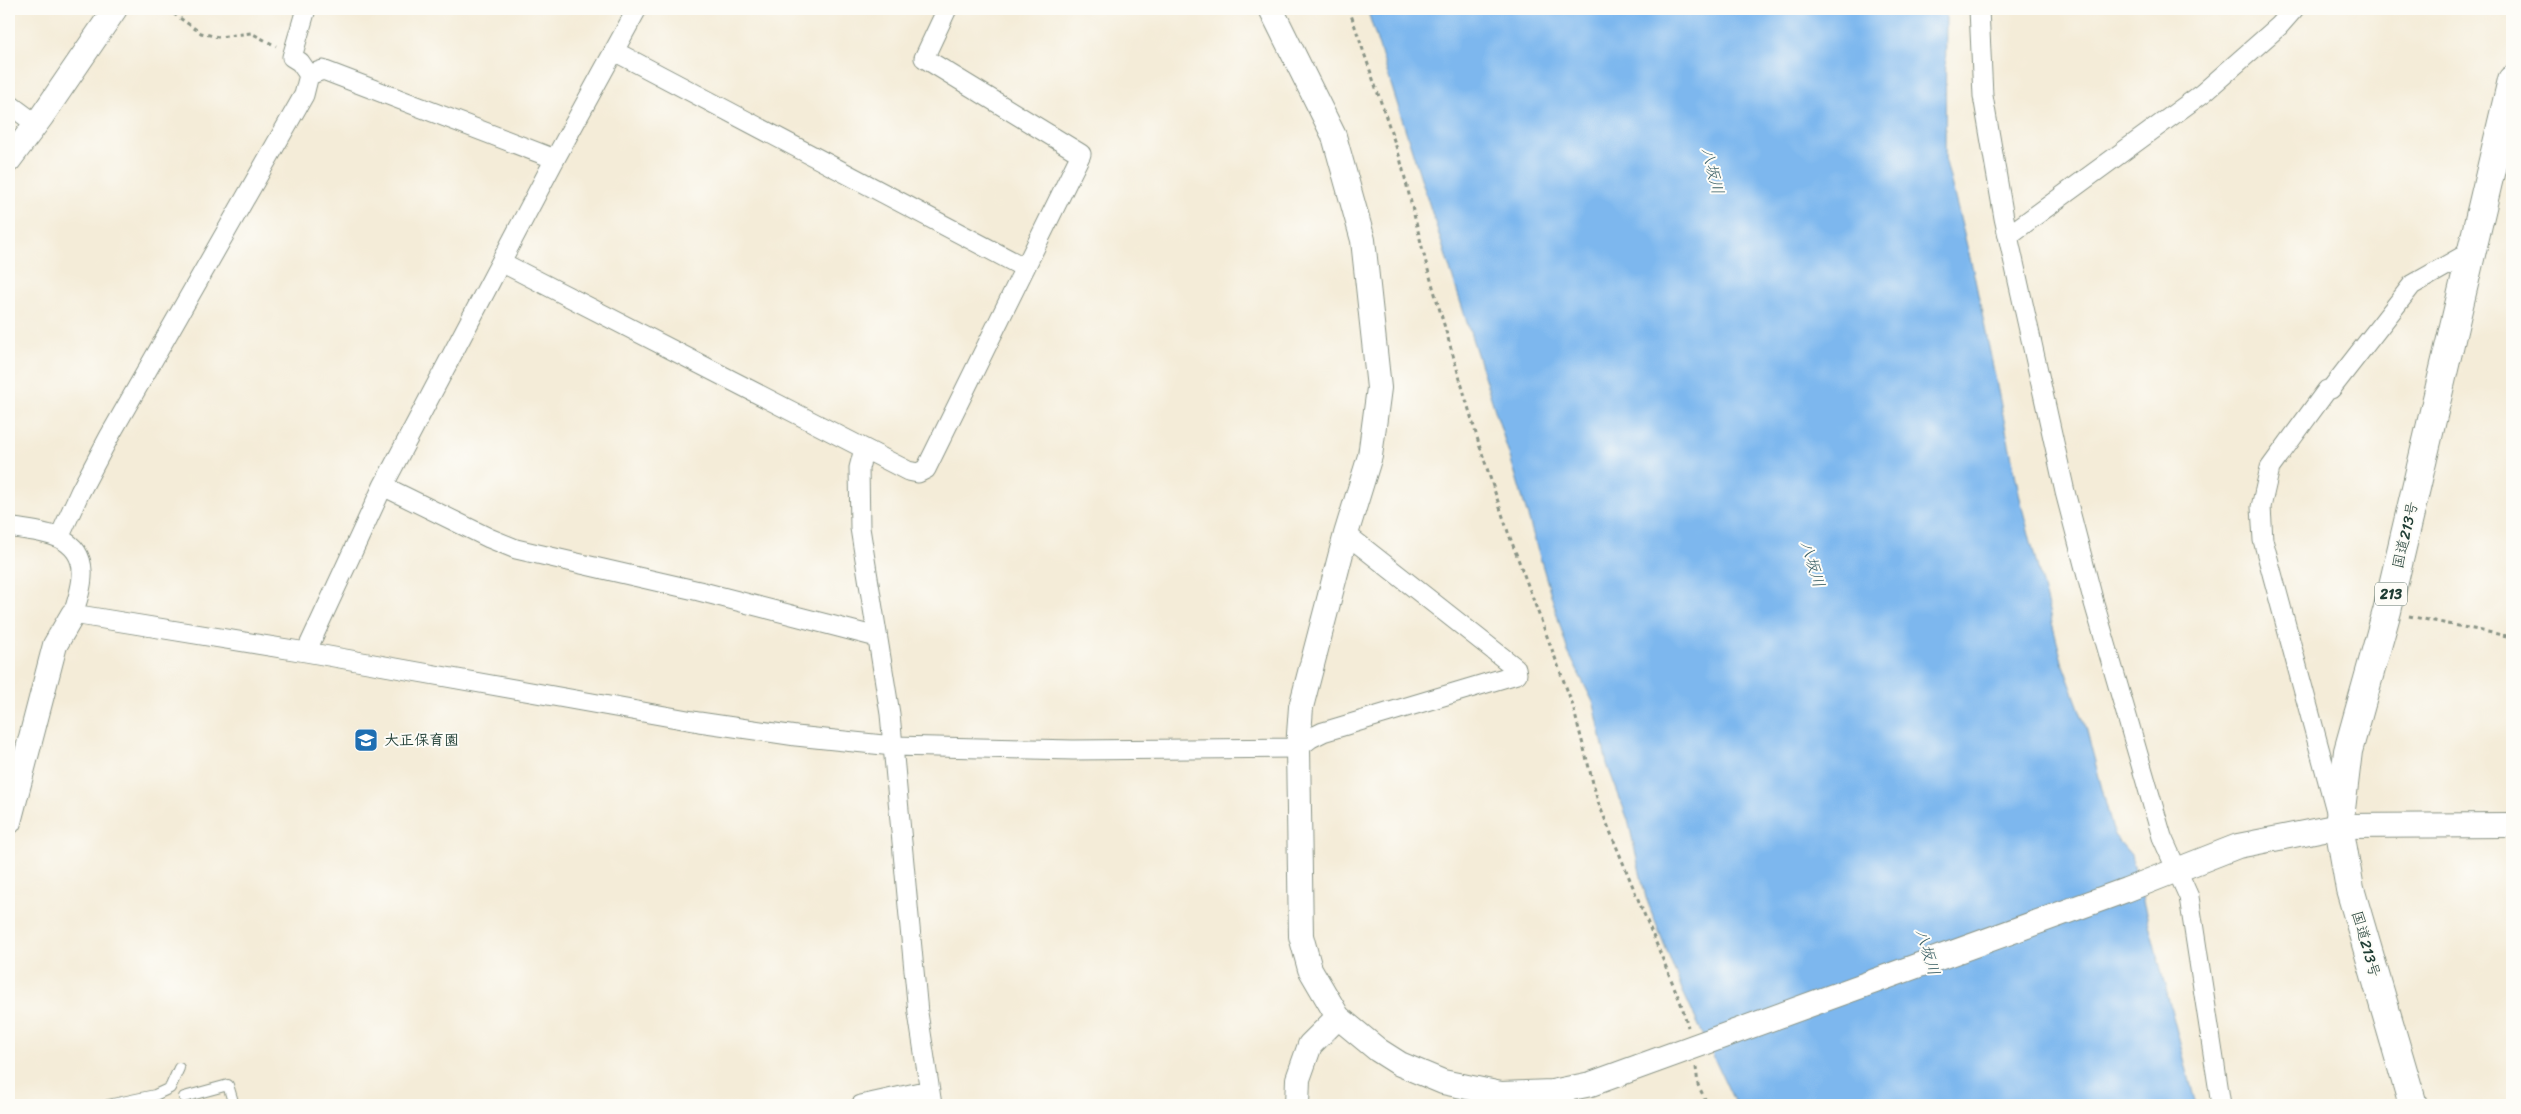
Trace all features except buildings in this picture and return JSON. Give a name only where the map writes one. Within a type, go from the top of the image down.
[{"type":"highway","name":"国道213号","points":[[2413,1105],[2350,889],[2340,826],[2348,751],[2387,611],[2472,251],[2506,119],[2512,80]]},
{"type":"street","points":[[9,160],[115,9]]},
{"type":"street","points":[[306,9],[292,57],[300,62],[309,74]]},
{"type":"street","points":[[306,652],[384,486],[555,159],[637,9]]},
{"type":"street","points":[[501,262],[864,449],[918,474],[926,469],[1081,154],[924,58],[946,9]]},
{"type":"street","points":[[1271,9],[1334,136],[1363,240],[1379,388],[1370,456],[1346,534],[1301,707],[1298,748],[1301,936],[1310,969],[1338,1017],[1378,1050],[1400,1064],[1444,1082],[1501,1094],[1552,1092],[1591,1084],[2238,846],[2340,826],[2512,825]]},
{"type":"street","points":[[1979,9],[1982,96],[2009,235],[2066,492],[2094,604],[2162,837],[2189,897],[2221,1105]]},
{"type":"street","points":[[2009,235],[2203,93],[2279,26],[2294,9]]},
{"type":"street","points":[[614,51],[1025,268]]},
{"type":"street","points":[[309,74],[323,70],[555,159]]},
{"type":"street","points":[[59,538],[109,436],[304,95],[309,74]]},
{"type":"street","points":[[9,104],[36,124]]},
{"type":"street","points":[[2340,826],[2263,540],[2261,507],[2270,468],[2327,390],[2331,389],[2412,285],[2472,251]]},
{"type":"street","points":[[861,1105],[930,1097],[918,1013],[888,695],[860,528],[859,468],[864,449]]},
{"type":"street","points":[[384,486],[489,538],[516,549],[699,591],[877,637]]},
{"type":"street","points":[[9,527],[59,538],[74,551],[83,571],[83,583],[73,614],[55,645],[9,822]]},
{"type":"street","points":[[73,614],[306,652],[699,722],[893,746],[1074,750],[1298,748],[1311,738],[1324,732],[1516,674],[1516,668],[1346,534]]},
{"type":"street","points":[[1297,1105],[1298,1079],[1310,1045],[1338,1017]]},
{"type":"lane","points":[[108,1105],[156,1094],[170,1088],[179,1068]]},
{"type":"lane","points":[[184,1097],[228,1085],[234,1105]]},
{"type":"path","points":[[167,9],[200,33],[218,37],[251,33],[260,36],[292,57]]},
{"type":"path","points":[[1349,9],[1400,158],[1426,264],[1479,444],[1515,551],[1572,703],[1598,802],[1682,1006],[1694,1046],[1698,1085],[1708,1105]]},
{"type":"path","points":[[2387,611],[2512,637]]},
{"type":"water","name":"八坂川","points":[[1367,9],[1946,9],[1945,158],[1973,270],[2022,507],[2063,665],[2086,727],[2114,835],[2131,855],[2196,1105],[1736,1105],[1683,992],[1646,898],[1628,820],[1607,764],[1594,704],[1568,652],[1515,473]]},
{"type":"place","name":"大正保育園","points":[[366,740]]}]
